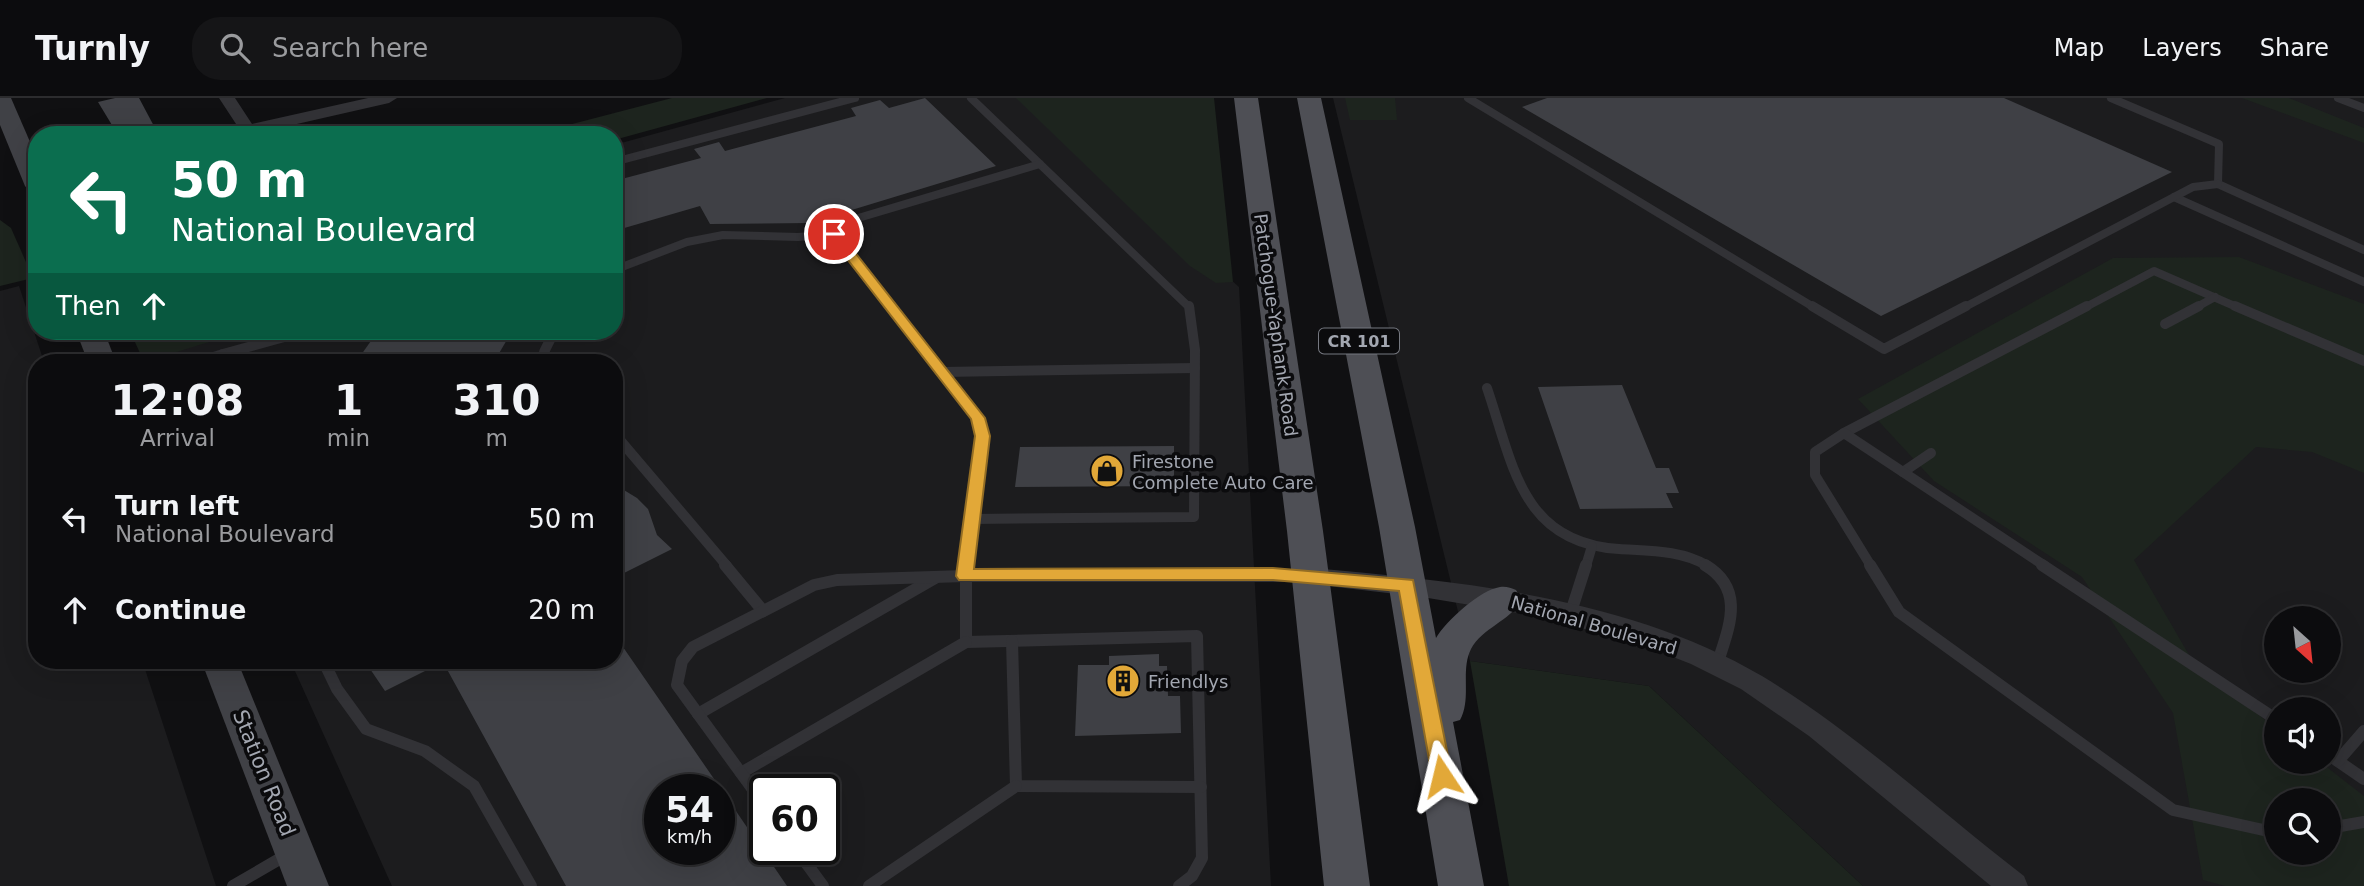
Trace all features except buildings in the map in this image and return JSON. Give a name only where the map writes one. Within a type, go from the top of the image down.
[{"type":"main road","points":[[0,98],[28,165]]},
{"type":"main road","name":"Patchogue-Yaphank Road","points":[[1246,98],[1311,577],[1347,886]]},
{"type":"main road","name":"CR 101","points":[[1309,98],[1407,585],[1461,886]]},
{"type":"main road","points":[[1446,803],[1448,650],[1455,638],[1503,600]]},
{"type":"main road","name":"Station Road","points":[[223,669],[301,868]]},
{"type":"street","points":[[228,98],[246,126]]},
{"type":"street","points":[[256,126],[389,98]]},
{"type":"street","name":"National Boulevard","points":[[1311,577],[1407,585],[1503,600],[1655,638],[1717,665],[1749,682],[1821,730],[2013,886]]},
{"type":"lane","points":[[623,160],[855,98]]},
{"type":"lane","points":[[971,98],[1189,307],[1195,368],[1194,517],[972,519]]},
{"type":"lane","points":[[1468,98],[1884,349],[2193,187],[2218,184],[2364,250]]},
{"type":"lane","points":[[2110,98],[2219,144],[2218,184]]},
{"type":"lane","points":[[2338,98],[2364,108]]},
{"type":"lane","points":[[815,236],[828,227],[1040,164]]},
{"type":"lane","points":[[2174,197],[2364,282]]},
{"type":"lane","points":[[623,267],[687,242],[723,235],[834,234],[978,418],[982,436],[965,576],[966,642]]},
{"type":"lane","points":[[2264,830],[2173,810],[1899,612],[1815,475],[1815,452],[1844,433],[2154,271],[2364,361]]},
{"type":"lane","points":[[2165,324],[2215,297]]},
{"type":"lane","points":[[234,354],[278,340]]},
{"type":"lane","points":[[943,372],[1195,368]]},
{"type":"lane","points":[[1487,388],[1525,497],[1534,511],[1563,534],[1592,546],[1678,552],[1704,562],[1724,582],[1733,610],[1717,665]]},
{"type":"lane","points":[[1844,433],[2264,711]]},
{"type":"lane","points":[[623,443],[763,611]]},
{"type":"lane","points":[[1903,472],[1931,453]]},
{"type":"lane","points":[[1570,615],[1592,546]]},
{"type":"lane","points":[[749,784],[677,685],[682,661],[693,647],[814,585],[837,580],[938,576],[1273,574],[1311,577]]},
{"type":"lane","points":[[698,714],[938,576]]},
{"type":"lane","points":[[741,773],[966,642],[1197,636],[1202,858],[1192,876],[1179,886]]},
{"type":"lane","points":[[1012,641],[1016,786]]},
{"type":"lane","points":[[327,669],[337,689],[366,729],[425,751],[474,786],[531,886]]},
{"type":"lane","points":[[2341,752],[2364,731]]},
{"type":"lane","points":[[2341,763],[2364,779]]},
{"type":"lane","points":[[869,886],[1016,786],[1200,787]]},
{"type":"lane","points":[[2341,826],[2364,822]]},
{"type":"lane","points":[[808,865],[823,886]]},
{"type":"lane","points":[[233,886],[301,868]]},
{"type":"shaded area","points":[[672,98],[767,98],[623,138],[623,126],[565,126]]},
{"type":"shaded area","points":[[785,98],[1027,98],[1239,287],[1271,886],[392,886],[294,669],[623,669],[623,354],[153,354],[147,340],[623,340],[623,143]]},
{"type":"shaded area","points":[[1016,98],[1214,98],[1233,282],[1216,283],[1190,266]]},
{"type":"shaded area","points":[[1333,98],[2364,98],[2364,886],[1863,886],[1649,686],[1470,661]]},
{"type":"shaded area","points":[[1345,98],[1395,98],[1397,120],[1350,120]]},
{"type":"shaded area","points":[[2242,98],[2289,98],[2364,128],[2364,143]]},
{"type":"shaded area","points":[[0,220],[11,228],[28,267],[28,279],[0,286]]},
{"type":"shaded area","points":[[2239,257],[2364,304],[2364,473],[2312,452],[2256,447],[2134,560],[2196,667],[2264,719],[2264,774],[2336,774],[2364,796],[2364,886],[2225,886],[2203,880],[2173,713],[2082,577],[1934,481],[1858,399],[2113,258]]},
{"type":"shaded area","points":[[19,286],[28,313],[28,340],[37,340],[41,354],[28,354],[28,669],[145,669],[216,886],[0,886],[0,291]]},
{"type":"shaded area","points":[[134,340],[216,340],[170,354],[140,354]]},
{"type":"shaded area","points":[[1470,661],[1649,686],[1863,886],[1509,886]]},
{"type":"place","name":"Firestone Complete Auto Care","points":[[1107,471]]},
{"type":"place","name":"Friendlys","points":[[1123,681]]},
{"type":"route","points":[[834,234],[978,418],[982,436],[965,576],[1273,574],[1407,585],[1442,776]]}]
